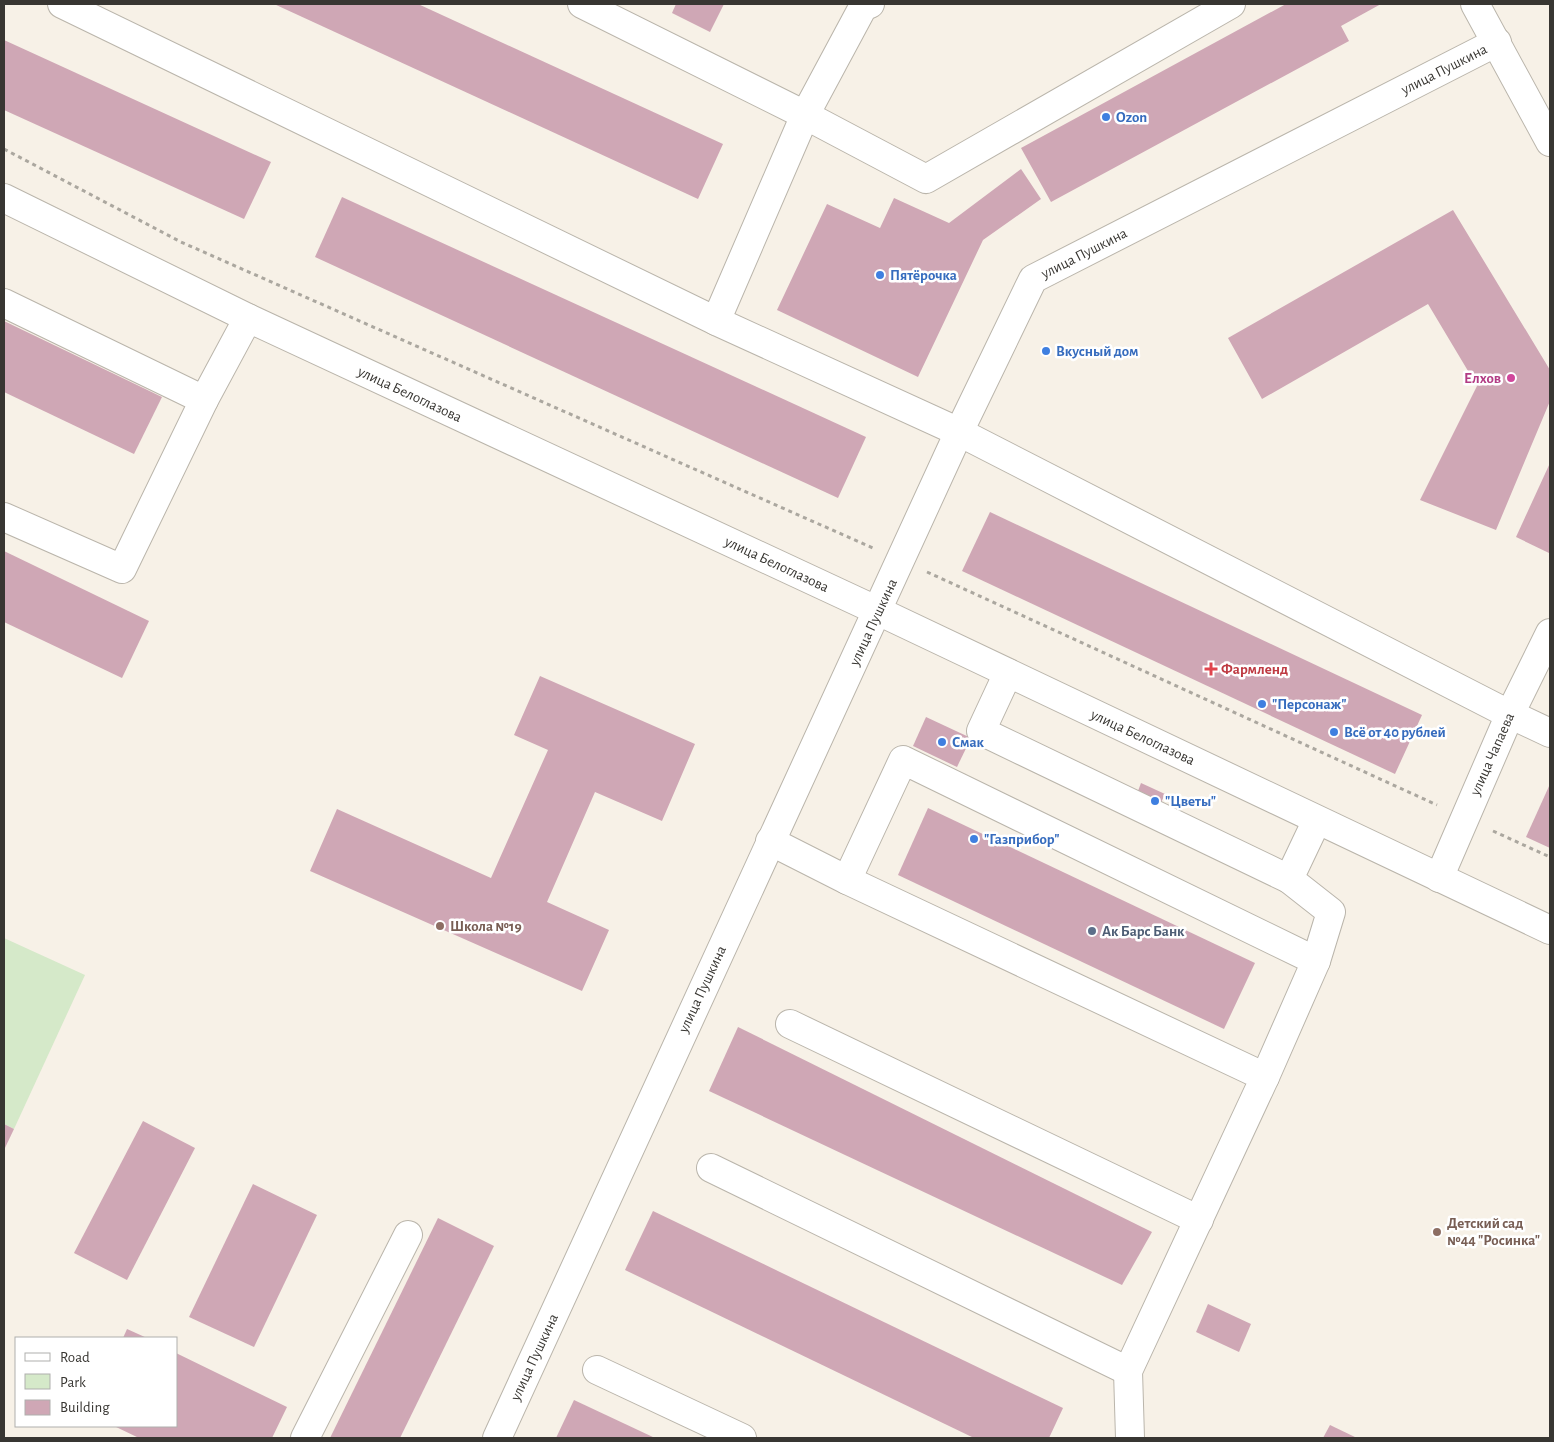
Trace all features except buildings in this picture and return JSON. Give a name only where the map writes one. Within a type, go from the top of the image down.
[{"type":"street","points":[[62,4],[716,321],[959,432],[1550,733]]},
{"type":"street","points":[[582,4],[805,115],[926,179],[1231,4]]},
{"type":"street","points":[[716,321],[805,115],[863,7],[870,4]]},
{"type":"street","points":[[1475,4],[1550,142]]},
{"type":"street","name":"улица Пушкина","points":[[497,1438],[770,842],[878,612],[959,432],[1033,279],[1497,42]]},
{"type":"street","name":"улица Белоглазова","points":[[4,198],[248,318],[1008,673],[1550,930]]},
{"type":"street","points":[[4,303],[204,400]]},
{"type":"street","points":[[4,517],[122,570],[204,400],[248,318]]},
{"type":"street","name":"улица Чапаева","points":[[1439,878],[1510,714],[1550,632]]},
{"type":"street","points":[[1008,673],[980,731],[1289,879],[1331,912],[1316,961],[1265,1077],[1128,1371],[1130,1438]]},
{"type":"street","points":[[847,880],[903,760],[1316,961]]},
{"type":"street","points":[[1289,879],[1316,820]]},
{"type":"street","points":[[770,842],[1265,1077]]},
{"type":"street","points":[[790,1024],[1199,1220]]},
{"type":"street","points":[[711,1168],[1128,1371]]},
{"type":"street","points":[[305,1438],[408,1235]]},
{"type":"street","points":[[597,1370],[742,1438]]},
{"type":"path","points":[[4,149],[181,242],[901,560],[1550,857]]},
{"type":"green space","points":[[4,938],[85,975],[14,1129],[4,1124]]},
{"type":"place","name":"Ozon","points":[[1106,117]]},
{"type":"place","name":"Пятёрочка","points":[[880,275]]},
{"type":"place","name":"Вкусный дом","points":[[1046,351]]},
{"type":"place","name":"Елхов","points":[[1511,378]]},
{"type":"place","name":"Фармленд","points":[[1211,669]]},
{"type":"place","name":"\"Персонаж\"","points":[[1262,704]]},
{"type":"place","name":"Всё от 40 рублей","points":[[1334,732]]},
{"type":"place","name":"Смак","points":[[942,742]]},
{"type":"place","name":"\"Цветы\"","points":[[1155,801]]},
{"type":"place","name":"\"Газприбор\"","points":[[974,839]]},
{"type":"place","name":"Школа №19","points":[[440,926]]},
{"type":"place","name":"Ак Барс Банк","points":[[1092,931]]},
{"type":"place","name":"Детский сад №44 \"Росинка\"","points":[[1437,1232]]}]
